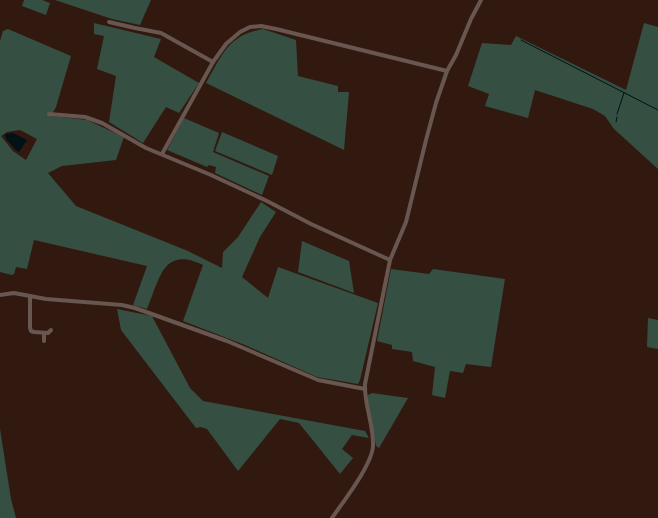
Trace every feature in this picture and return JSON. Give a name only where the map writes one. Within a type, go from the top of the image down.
[{"type":"street","points":[[332,518],[360,476],[371,456],[373,446],[365,399],[366,374],[390,260],[406,222],[431,120],[447,72],[481,0]]},
{"type":"street","points":[[109,22],[161,33],[213,62]]},
{"type":"street","points":[[162,154],[213,62],[223,47],[232,37],[246,28],[261,26],[276,29],[447,72]]},
{"type":"street","points":[[49,114],[85,117],[102,123],[146,148],[217,178],[267,201],[311,224],[390,260]]},
{"type":"street","points":[[0,295],[14,293],[30,296],[122,305],[135,308],[227,341],[318,380],[365,389]]},
{"type":"street","points":[[30,296],[30,330],[44,333],[48,333],[51,330]]},
{"type":"street","points":[[44,333],[44,341]]},
{"type":"green space","points":[[24,0],[42,0],[50,3],[46,15],[22,6]]},
{"type":"green space","points":[[55,0],[151,0],[140,25],[112,19]]},
{"type":"green space","points":[[94,23],[161,39],[154,57],[199,83],[179,113],[166,107],[143,143],[109,122],[116,76],[97,69],[104,36],[94,34]]},
{"type":"green space","points":[[644,23],[658,27],[658,169],[614,129],[605,116],[593,109],[535,90],[528,118],[485,106],[489,94],[468,86],[482,43],[511,45],[516,36],[626,90]]},
{"type":"green space","points":[[8,29],[71,56],[56,107],[51,116],[87,120],[124,137],[116,160],[62,166],[48,173],[76,206],[188,251],[222,268],[223,252],[238,237],[261,202],[276,212],[260,237],[242,277],[268,298],[278,267],[378,303],[358,384],[317,377],[245,345],[183,321],[203,265],[190,260],[171,262],[165,268],[160,276],[147,309],[133,305],[147,266],[34,240],[27,269],[16,267],[14,274],[12,275],[0,272],[0,41],[3,31]],"holes":[[[20,130],[37,139],[26,160],[13,151],[1,136],[7,132]]]},
{"type":"green space","points":[[263,29],[296,40],[298,76],[338,86],[338,92],[349,92],[344,150],[206,83],[222,55],[234,41],[251,32]]},
{"type":"green space","points":[[184,118],[219,133],[213,152],[269,176],[262,195],[215,173],[216,167],[209,165],[207,167],[167,150]]},
{"type":"green space","points":[[222,132],[278,156],[272,175],[215,151]]},
{"type":"green space","points":[[302,241],[349,261],[354,293],[298,272]]},
{"type":"green space","points":[[391,269],[429,274],[433,269],[505,279],[491,367],[466,364],[463,373],[450,371],[445,398],[432,395],[435,367],[413,361],[412,352],[392,349],[392,345],[377,341]]},
{"type":"green space","points":[[117,309],[152,316],[190,388],[203,401],[365,431],[369,438],[352,435],[342,449],[353,458],[340,474],[299,423],[280,419],[238,471],[207,429],[201,427],[196,428],[121,330]]},
{"type":"green space","points":[[648,318],[658,320],[658,349],[647,347]]},
{"type":"green space","points":[[372,393],[408,398],[379,448],[376,446],[367,397]]},
{"type":"green space","points":[[0,429],[11,499],[16,518],[0,518]]},
{"type":"shaded area","points":[[13,133],[27,140],[19,152],[6,139],[5,134]]},
{"type":"waterway","points":[[521,40],[658,110]]},
{"type":"waterway","points":[[617,114],[624,93]]},
{"type":"waterway","points":[[616,122],[617,117]]}]
